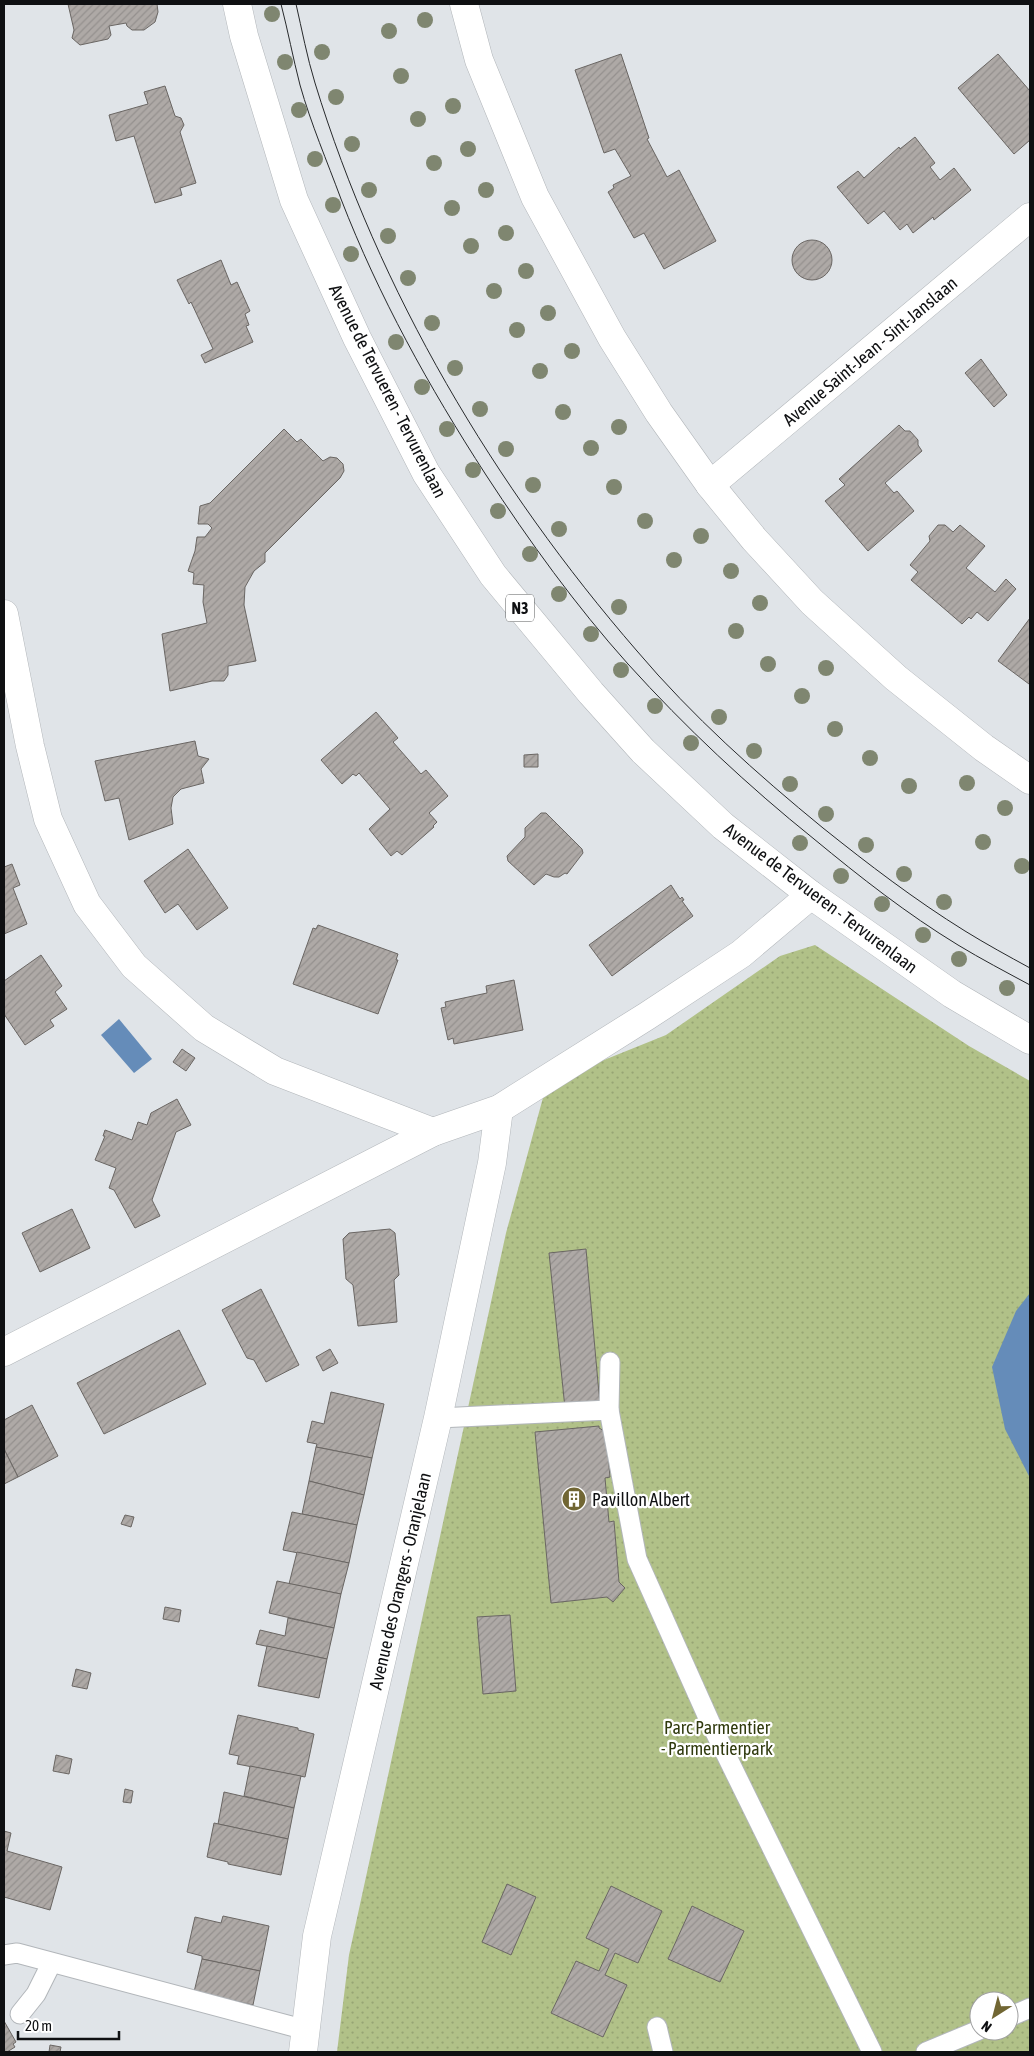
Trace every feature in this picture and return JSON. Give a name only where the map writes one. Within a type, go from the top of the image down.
[{"type":"street","name":"Avenue de Tervueren - Tervurenlaan","points":[[237,4],[244,36],[294,200],[357,338],[426,473],[494,575],[591,693],[643,751],[723,826],[810,895],[952,994],[1030,1040]]},
{"type":"street","points":[[464,4],[479,60],[535,197],[612,338],[659,413],[710,485],[754,539],[812,602],[896,678],[984,748],[1030,780]]},
{"type":"street","name":"Avenue Saint-Jean - Sint-Janslaan","points":[[710,485],[1030,218]]},
{"type":"street","points":[[4,614],[30,746],[48,819],[87,904],[134,966],[204,1028],[276,1071],[433,1132]]},
{"type":"street","points":[[4,1352],[433,1132],[498,1109],[647,1016],[741,954],[810,895]]},
{"type":"street","name":"Avenue des Orangers - Oranjelaan","points":[[304,2041],[317,1936],[438,1418],[474,1241],[492,1164],[498,1109]]},
{"type":"lane","points":[[610,1362],[609,1410],[638,1559],[710,1722],[872,2052]]},
{"type":"lane","points":[[438,1418],[609,1410]]},
{"type":"lane","points":[[4,1955],[17,1954],[304,2041]]},
{"type":"lane","points":[[20,2014],[36,1994],[51,1964]]},
{"type":"lane","points":[[657,2027],[663,2052]]},
{"type":"lane","points":[[926,2052],[969,2034]]},
{"type":"green space","name":"Parc Parmentier - Parmentierpark","points":[[815,945],[969,1046],[1030,1081],[1030,2052],[337,2052],[349,1955],[506,1233],[547,1083],[666,1035],[780,956]]},
{"type":"water","points":[[119,1019],[152,1059],[134,1073],[101,1035]]},
{"type":"water","points":[[1030,1293],[1030,1478],[1005,1429],[992,1367],[1016,1311]]},
{"type":"building","points":[[68,4],[157,4],[158,12],[155,22],[144,30],[132,30],[126,23],[109,26],[111,35],[108,39],[80,45],[72,38],[74,30]]},
{"type":"building","points":[[621,54],[649,138],[647,139],[667,177],[679,170],[716,241],[664,269],[644,233],[634,238],[608,192],[614,188],[613,185],[631,176],[615,149],[604,153],[575,70]]},
{"type":"building","points":[[998,54],[1030,91],[1030,140],[1014,154],[958,88]]},
{"type":"building","points":[[165,86],[175,116],[181,118],[184,125],[180,132],[196,183],[180,188],[182,195],[155,203],[134,136],[116,141],[109,115],[148,104],[144,92]]},
{"type":"building","points":[[915,137],[935,163],[930,167],[940,180],[954,168],[971,190],[934,220],[933,217],[913,233],[907,224],[900,230],[884,211],[868,224],[837,187],[858,171],[864,178],[899,147],[900,149]]},
{"type":"building","points":[[816,240],[823,243],[829,249],[832,260],[831,268],[823,277],[816,280],[808,280],[801,277],[793,268],[792,256],[795,249],[804,241]]},
{"type":"building","points":[[221,260],[231,285],[237,282],[250,311],[245,314],[249,325],[246,326],[253,342],[205,363],[201,355],[213,349],[191,302],[189,304],[177,280]]},
{"type":"building","points":[[981,359],[1007,395],[994,407],[965,373]]},
{"type":"building","points":[[899,425],[905,431],[910,431],[918,440],[918,445],[922,451],[885,483],[894,493],[897,491],[914,511],[868,551],[825,501],[845,485],[839,479]]},
{"type":"building","points":[[284,429],[297,442],[301,439],[323,461],[330,457],[337,458],[343,464],[344,471],[340,478],[265,553],[265,562],[254,571],[245,587],[244,605],[256,661],[228,666],[228,675],[224,681],[212,681],[170,691],[162,634],[207,623],[203,602],[204,585],[193,584],[194,573],[188,571],[195,551],[197,537],[205,537],[212,528],[208,524],[198,524],[200,506],[210,503]]},
{"type":"building","points":[[938,525],[945,525],[953,532],[960,525],[985,546],[966,568],[995,592],[1006,579],[1016,589],[988,621],[977,612],[971,619],[969,617],[962,624],[911,580],[918,572],[910,565],[930,541],[929,536]]},
{"type":"building","points":[[1030,618],[1030,683],[1029,684],[998,661]]},
{"type":"building","points":[[376,712],[398,738],[393,742],[421,774],[426,770],[448,796],[429,813],[437,822],[434,827],[402,855],[397,851],[391,856],[369,829],[390,809],[359,773],[356,776],[353,774],[342,784],[321,760]]},
{"type":"building","points":[[195,741],[198,756],[209,759],[201,769],[204,783],[181,789],[173,797],[171,808],[173,824],[129,840],[119,798],[105,801],[95,761]]},
{"type":"building","points":[[538,754],[538,767],[524,767],[524,755]]},
{"type":"building","points":[[541,813],[546,813],[582,849],[583,853],[567,874],[554,877],[546,874],[534,885],[508,861],[507,856],[525,837],[525,828]]},
{"type":"building","points":[[188,849],[228,908],[197,930],[178,904],[165,913],[144,881]]},
{"type":"building","points":[[12,864],[20,885],[13,888],[27,924],[4,934],[4,867]]},
{"type":"building","points":[[671,885],[680,899],[682,897],[684,900],[682,901],[693,916],[612,976],[589,945]]},
{"type":"building","points":[[318,925],[398,954],[396,960],[398,960],[378,1014],[293,984],[313,928],[316,929]]},
{"type":"building","points":[[41,955],[62,986],[55,992],[67,1009],[50,1020],[54,1026],[25,1045],[4,1014],[4,981]]},
{"type":"building","points":[[514,980],[523,1030],[454,1044],[453,1038],[448,1040],[441,1008],[446,1007],[445,1002],[487,993],[486,986]]},
{"type":"building","points":[[182,1049],[195,1058],[186,1071],[173,1062]]},
{"type":"building","points":[[177,1099],[191,1125],[176,1132],[152,1200],[160,1216],[135,1228],[114,1190],[109,1188],[116,1168],[95,1160],[105,1136],[103,1136],[105,1130],[132,1140],[138,1122],[147,1125],[151,1113]]},
{"type":"building","points":[[72,1209],[90,1248],[40,1272],[22,1233]]},
{"type":"building","points":[[390,1229],[395,1233],[399,1275],[394,1280],[397,1322],[358,1326],[353,1285],[346,1279],[343,1239],[349,1233]]},
{"type":"building","points":[[586,1249],[600,1405],[565,1408],[549,1253]]},
{"type":"building","points":[[261,1289],[299,1365],[266,1382],[254,1360],[247,1358],[222,1310]]},
{"type":"building","points":[[179,1330],[206,1384],[104,1434],[77,1383]]},
{"type":"building","points":[[330,1349],[338,1363],[323,1371],[316,1357]]},
{"type":"building","points":[[331,1392],[384,1404],[372,1458],[316,1447],[317,1444],[307,1442],[312,1421],[324,1424]]},
{"type":"building","points":[[32,1405],[58,1456],[18,1477],[4,1449],[4,1420]]},
{"type":"building","name":"Pavillon Albert","points":[[599,1426],[599,1428],[606,1432],[610,1477],[605,1478],[609,1522],[614,1521],[619,1582],[625,1588],[613,1602],[607,1597],[551,1603],[535,1432]]},
{"type":"building","points":[[316,1447],[372,1458],[364,1495],[309,1481]]},
{"type":"building","points":[[4,1449],[18,1477],[4,1484]]},
{"type":"building","points":[[309,1481],[364,1495],[357,1525],[302,1514]]},
{"type":"building","points":[[292,1512],[357,1525],[349,1563],[283,1550]]},
{"type":"building","points":[[125,1515],[134,1517],[131,1527],[121,1524]]},
{"type":"building","points":[[297,1552],[349,1563],[341,1594],[289,1584]]},
{"type":"building","points":[[277,1581],[341,1594],[334,1628],[269,1613]]},
{"type":"building","points":[[165,1607],[181,1610],[179,1622],[163,1619]]},
{"type":"building","points":[[510,1615],[516,1691],[483,1694],[477,1617]]},
{"type":"building","points":[[288,1618],[334,1628],[327,1659],[256,1644],[260,1630],[285,1636]]},
{"type":"building","points":[[267,1646],[327,1659],[319,1698],[258,1686]]},
{"type":"building","points":[[76,1669],[91,1673],[87,1689],[72,1686]]},
{"type":"building","points":[[238,1715],[298,1728],[298,1730],[314,1734],[305,1777],[237,1764],[239,1756],[229,1754]]},
{"type":"building","points":[[56,1755],[72,1759],[69,1774],[53,1771]]},
{"type":"building","points":[[250,1766],[301,1776],[294,1808],[244,1796]]},
{"type":"building","points":[[125,1789],[133,1791],[131,1803],[123,1802]]},
{"type":"building","points":[[224,1792],[294,1808],[288,1839],[218,1824]]},
{"type":"building","points":[[214,1823],[288,1839],[281,1875],[228,1864],[228,1862],[207,1857]]},
{"type":"building","points":[[4,1831],[11,1833],[7,1851],[62,1867],[50,1910],[4,1897]]},
{"type":"building","points":[[507,1884],[536,1897],[511,1955],[482,1942]]},
{"type":"building","points":[[611,1886],[662,1911],[638,1963],[615,1953],[605,1975],[627,1985],[603,2037],[551,2013],[576,1961],[599,1971],[609,1949],[586,1938]]},
{"type":"building","points":[[692,1906],[744,1931],[720,1982],[668,1959]]},
{"type":"building","points":[[223,1916],[269,1926],[260,1971],[202,1959],[202,1956],[187,1952],[195,1917],[221,1923]]},
{"type":"building","points":[[202,1959],[260,1971],[253,2005],[194,1992]]},
{"type":"building","points":[[4,2021],[16,2042],[13,2044],[15,2047],[7,2052],[4,2052]]},
{"type":"building","points":[[50,2045],[61,2047],[60,2052],[49,2052]]},
{"type":"tram line","points":[[281,4],[300,85],[314,128],[356,235],[406,341],[486,475],[572,596],[628,664],[672,710],[741,777],[789,819],[866,881],[920,921],[1030,985]]},
{"type":"tram line","points":[[296,4],[312,73],[341,161],[372,237],[407,311],[446,383],[489,454],[535,522],[585,588],[637,651],[680,698],[726,744],[798,808],[875,868],[946,919],[1030,968]]},
{"type":"place","name":"Pavillon Albert","points":[[574,1499]]}]
